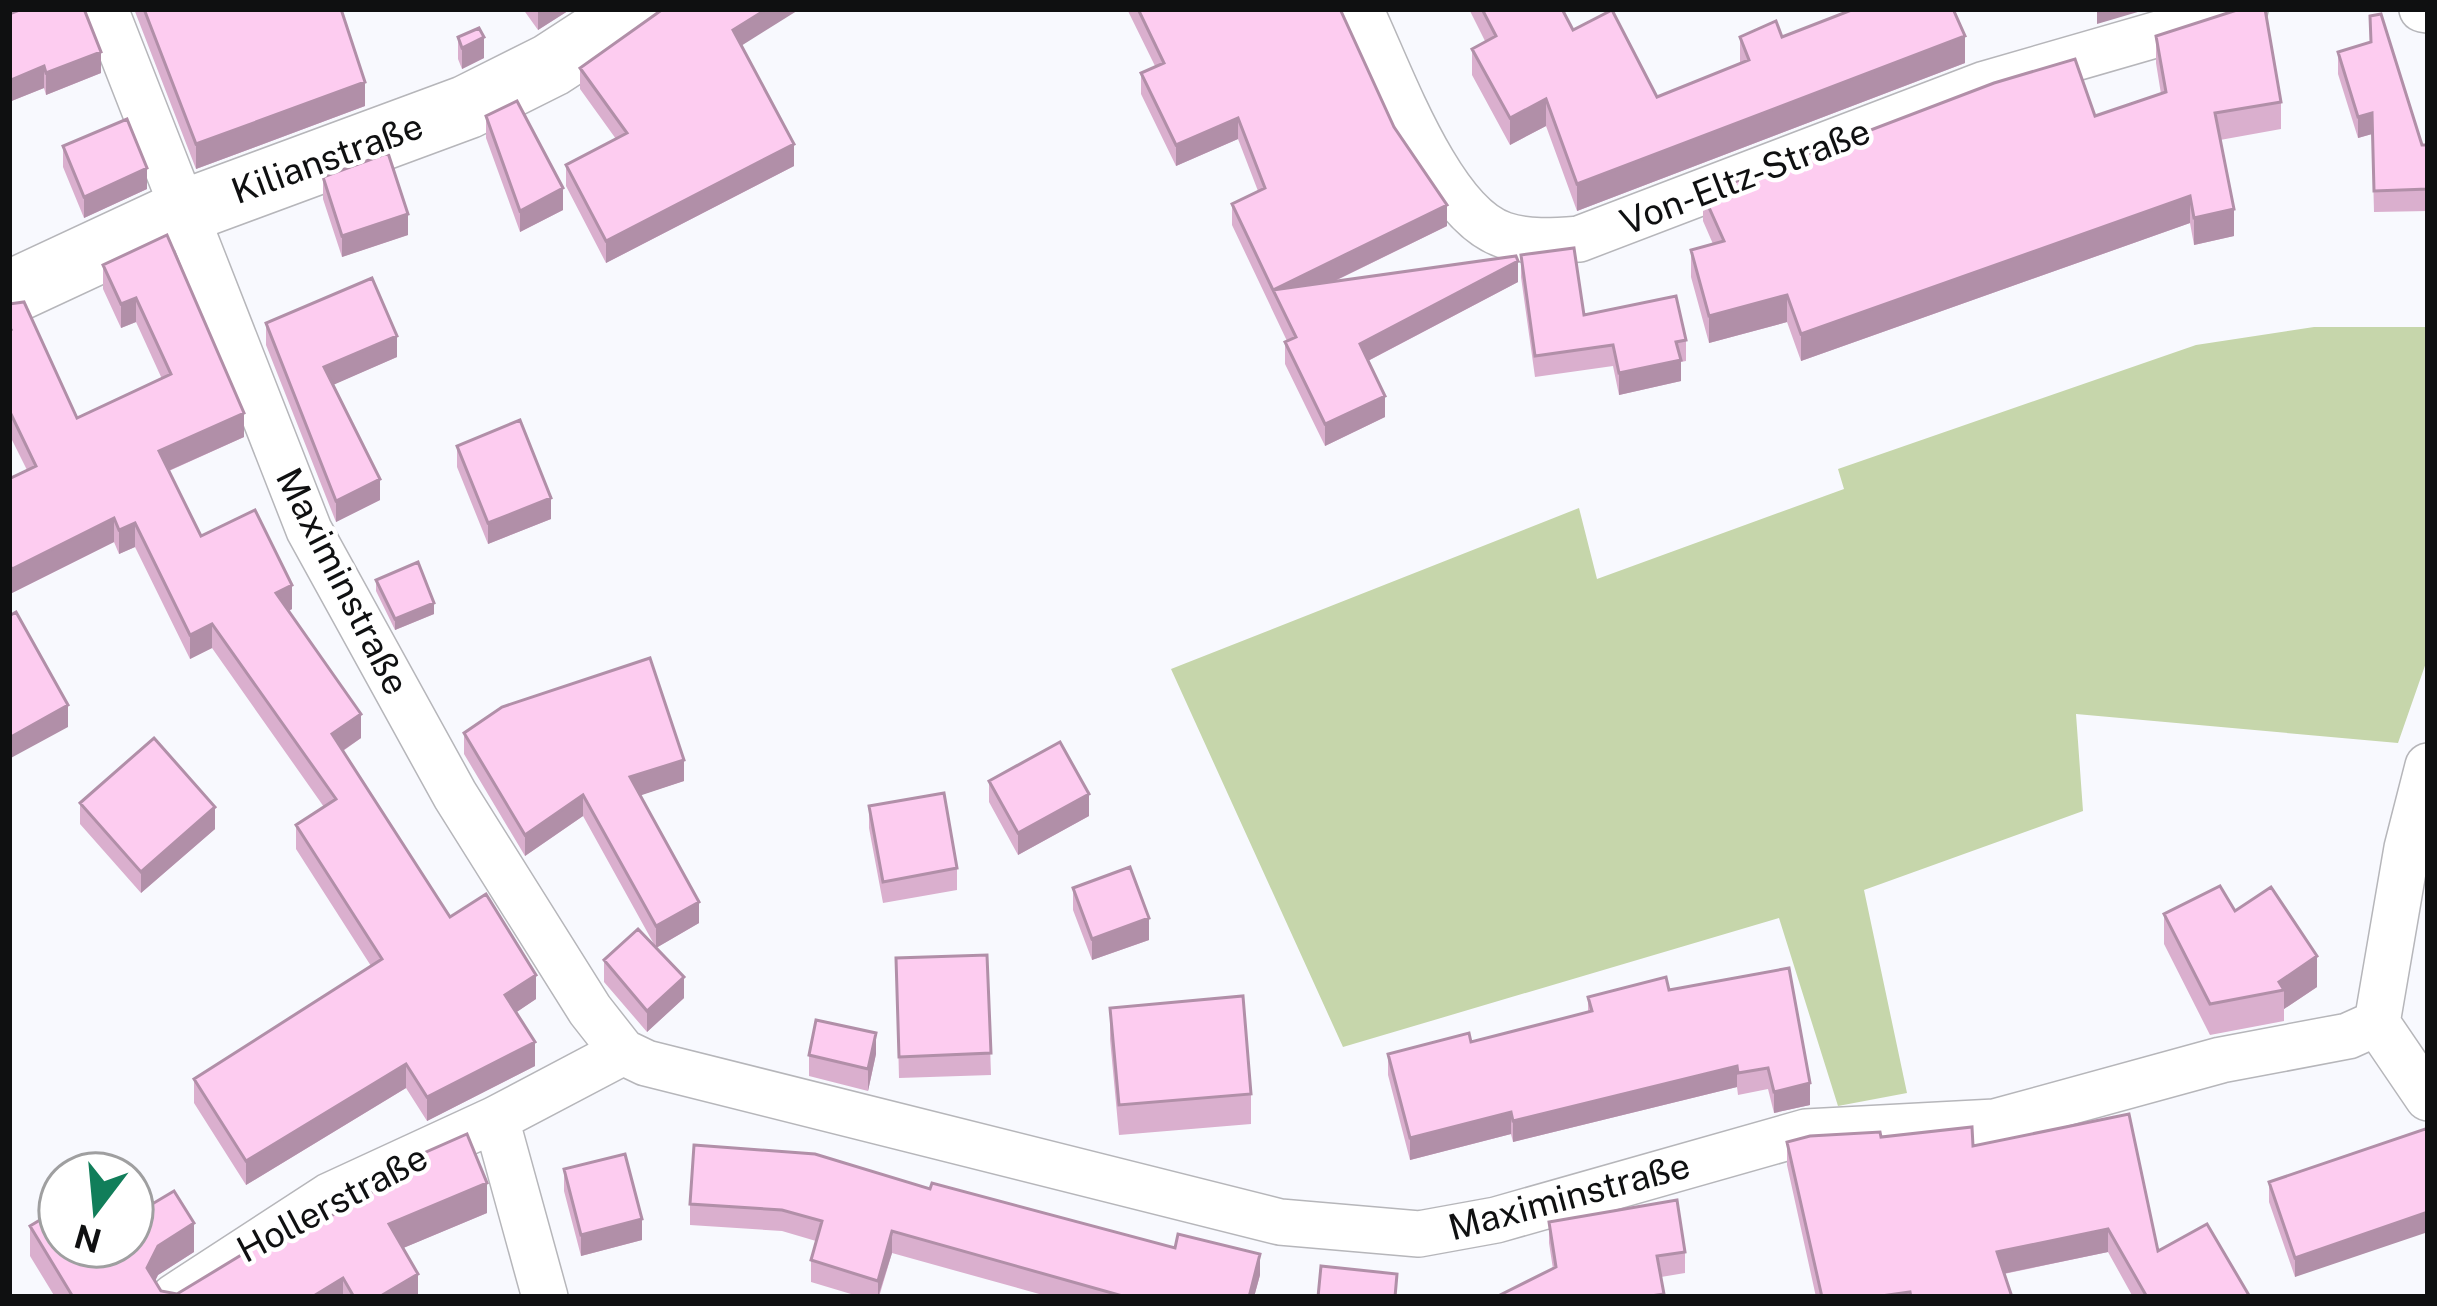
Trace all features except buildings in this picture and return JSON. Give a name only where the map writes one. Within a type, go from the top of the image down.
[{"type":"street","name":"Maximinstraße","points":[[105,9],[308,530],[455,795],[590,1010],[623,1052],[670,1072],[1280,1222],[1419,1234],[1496,1220],[1805,1132],[1995,1122],[2221,1060],[2348,1036],[2377,1023]]},
{"type":"street","name":"Kilianstraße","points":[[9,293],[183,212],[467,107],[551,65],[637,9]]},
{"type":"street","name":"Von-Eltz-Straße","points":[[1360,9],[1444,180],[1468,214],[1501,234],[1539,242],[1579,239],[1985,83],[2245,9]]},
{"type":"street","points":[[2428,766],[2407,848],[2377,1023],[2428,1098]]},
{"type":"street","points":[[544,1297],[496,1119],[623,1052]]},
{"type":"street","name":"Hollerstraße","points":[[174,1297],[329,1196],[496,1119]]},
{"type":"green space","points":[[2314,327],[2428,327],[2428,657],[2398,743],[2076,714],[2083,811],[1864,890],[1907,1093],[1838,1106],[1779,918],[1343,1047],[1171,669],[1579,508],[1597,579],[1844,489],[1838,469],[2196,345]]}]
